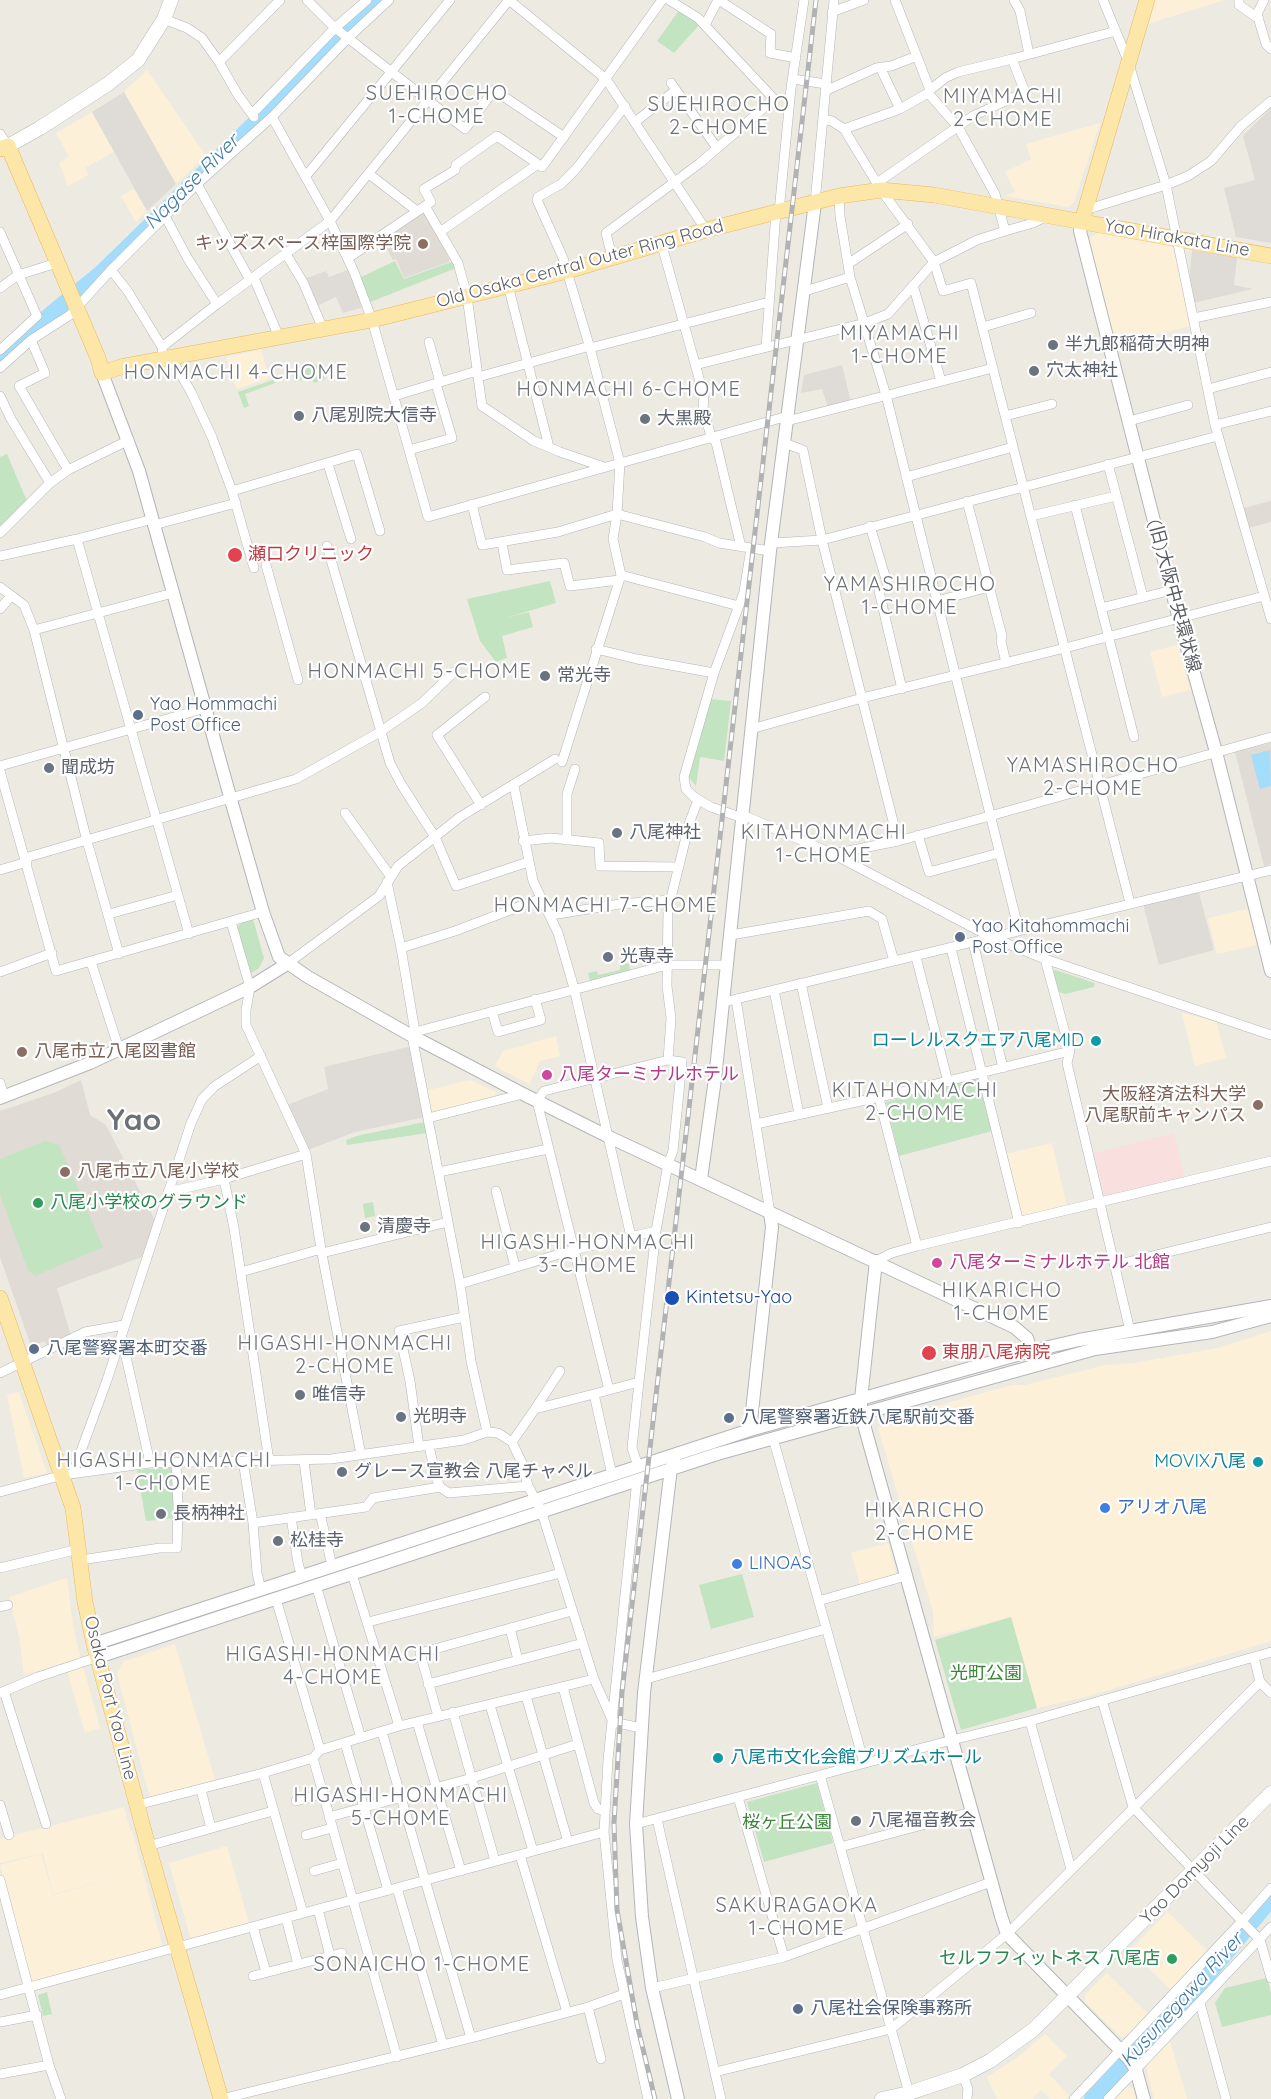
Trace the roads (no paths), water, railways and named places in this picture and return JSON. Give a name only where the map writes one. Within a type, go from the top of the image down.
[{"type":"main road","points":[[102,373],[65,279],[3,143],[40,128],[108,84],[138,60],[164,19],[171,0]]},
{"type":"main road","points":[[1084,216],[1147,0]]},
{"type":"main road","name":"Old Osaka Central Outer Ring Road","points":[[102,373],[166,355],[372,320],[567,271],[706,230],[879,187],[1049,215],[1084,216]]},
{"type":"main road","name":"Yao Hirakata Line","points":[[1084,216],[1271,256]]},
{"type":"main road","name":"Osaka Port Yao Line","points":[[0,1299],[22,1363],[68,1474],[85,1602],[96,1651],[148,1846],[221,2099]]},
{"type":"main road","name":"Yao Domyoji Line","points":[[882,2099],[909,2094],[963,2076],[1012,2047],[1068,1997],[1271,1793]]},
{"type":"street","points":[[219,62],[280,0]]},
{"type":"street","points":[[307,0],[342,33],[465,129],[494,90],[564,137]]},
{"type":"street","points":[[257,120],[272,117],[367,0]]},
{"type":"street","points":[[0,368],[31,340],[70,315],[75,304],[197,184],[342,33],[389,0]]},
{"type":"street","points":[[306,176],[450,0]]},
{"type":"street","points":[[166,355],[218,304],[330,221],[509,0],[606,79],[706,230]]},
{"type":"street","points":[[542,167],[662,0]]},
{"type":"street","points":[[669,0],[698,18],[774,99]]},
{"type":"street","points":[[705,25],[719,0],[771,34],[770,53],[796,58]]},
{"type":"street","points":[[766,347],[792,84],[804,0]]},
{"type":"street","points":[[750,1430],[772,1227],[756,1124],[730,1000],[726,965],[771,547],[815,202],[834,0]]},
{"type":"street","points":[[832,12],[864,0]]},
{"type":"street","points":[[894,0],[929,92],[958,127],[995,194],[1005,231]]},
{"type":"street","points":[[1014,0],[1020,11],[1029,54]]},
{"type":"street","points":[[1102,0],[1128,61],[1166,185],[1215,425],[1271,619]]},
{"type":"street","points":[[1239,0],[1239,5],[1259,19]]},
{"type":"street","points":[[1264,0],[1257,14],[1266,44],[1271,49]]},
{"type":"street","points":[[164,19],[187,28],[202,38],[238,95],[257,120]]},
{"type":"street","points":[[844,129],[900,109],[929,92],[945,78],[958,72],[1116,31]]},
{"type":"street","points":[[612,257],[606,233],[717,148],[792,84],[826,87],[916,56]]},
{"type":"street","points":[[879,187],[973,116],[1025,92],[1012,59]]},
{"type":"street","points":[[880,68],[900,109]]},
{"type":"street","points":[[635,122],[674,87],[717,148]]},
{"type":"street","points":[[1084,216],[1188,176],[1211,161],[1241,126],[1271,101]]},
{"type":"street","points":[[0,1083],[2,1097],[90,1064],[250,987],[287,964],[379,896],[398,866],[460,817],[558,760],[620,577],[613,539],[620,463],[590,347],[567,271],[537,200],[538,197],[561,184],[576,169],[625,106]]},
{"type":"street","points":[[272,117],[306,176],[348,258],[372,320],[428,517],[620,463],[993,368]]},
{"type":"street","points":[[823,119],[832,121],[844,129],[879,187],[934,262],[943,291],[971,283],[1130,903]]},
{"type":"street","points":[[348,258],[431,202],[424,189],[455,171],[456,165],[498,136],[538,164],[440,232]]},
{"type":"street","points":[[369,174],[421,208],[440,232],[458,263],[466,296],[482,406],[486,411],[534,441],[605,467]]},
{"type":"street","points":[[197,184],[252,279],[279,337]]},
{"type":"street","points":[[839,196],[850,277],[886,395],[1019,931]]},
{"type":"street","points":[[695,365],[865,323],[888,314],[934,262],[977,240],[1033,223],[1049,215]]},
{"type":"street","points":[[165,216],[188,259],[218,304]]},
{"type":"street","name":"(旧)大阪中央環状線","points":[[1084,216],[1080,231],[1271,971]]},
{"type":"street","points":[[848,264],[908,224]]},
{"type":"street","points":[[0,232],[37,316],[0,350]]},
{"type":"street","points":[[661,242],[704,396],[703,410],[746,548],[744,591],[714,673],[684,777],[686,789],[698,800],[711,807],[743,817],[833,854],[991,937],[1045,959],[1271,1035]]},
{"type":"street","points":[[286,254],[303,282],[323,329]]},
{"type":"street","points":[[0,288],[18,275],[57,263]]},
{"type":"street","points":[[111,270],[127,290],[191,392],[212,437],[232,491],[254,568]]},
{"type":"street","points":[[805,291],[850,277]]},
{"type":"street","points":[[508,285],[549,447]]},
{"type":"street","points":[[913,285],[941,381]]},
{"type":"street","points":[[394,396],[438,383],[528,363],[769,302]]},
{"type":"street","points":[[1194,318],[1271,302]]},
{"type":"street","points":[[982,327],[1031,313]]},
{"type":"street","points":[[31,340],[45,374],[19,386],[69,470]]},
{"type":"street","points":[[409,450],[452,438],[429,342]]},
{"type":"street","points":[[1208,389],[1271,372]]},
{"type":"street","points":[[102,373],[129,440],[154,522],[263,912],[279,957],[287,964],[523,1094],[607,1136],[1014,1327],[1027,1338],[1035,1365]]},
{"type":"street","points":[[0,396],[11,419],[50,483]]},
{"type":"street","points":[[1005,416],[1052,404]]},
{"type":"street","points":[[1129,422],[1188,405]]},
{"type":"street","points":[[1215,425],[1271,411]]},
{"type":"street","points":[[472,504],[482,545],[558,532],[617,514],[705,537],[719,543],[746,548],[771,547],[822,540],[1218,436]]},
{"type":"street","points":[[0,533],[50,483],[69,470],[129,440]]},
{"type":"street","points":[[784,443],[802,450],[822,540],[898,841]]},
{"type":"street","points":[[906,477],[1013,447]]},
{"type":"street","points":[[232,491],[357,454],[380,531]]},
{"type":"street","points":[[328,464],[351,539]]},
{"type":"street","points":[[1108,464],[1143,597]]},
{"type":"street","points":[[1031,516],[1116,496]]},
{"type":"street","points":[[967,501],[1002,636],[1006,663]]},
{"type":"street","points":[[0,556],[236,503]]},
{"type":"street","points":[[1075,506],[1134,737]]},
{"type":"street","points":[[870,526],[902,688]]},
{"type":"street","points":[[77,539],[189,934]]},
{"type":"street","points":[[502,543],[507,570],[564,563],[570,586],[620,577],[739,606]]},
{"type":"street","points":[[327,546],[390,763],[435,837],[456,886],[528,862]]},
{"type":"street","points":[[266,565],[298,680]]},
{"type":"street","points":[[0,587],[24,605],[34,630],[87,841],[119,954]]},
{"type":"street","points":[[937,601],[989,587]]},
{"type":"street","points":[[1101,608],[1172,590]]},
{"type":"street","points":[[34,630],[173,593]]},
{"type":"street","points":[[0,609],[11,596]]},
{"type":"street","points":[[751,729],[862,698],[1179,619],[1267,601]]},
{"type":"street","points":[[596,649],[714,673]]},
{"type":"street","points":[[0,870],[156,819],[231,800],[296,779],[380,732],[422,703],[454,672]]},
{"type":"street","points":[[481,805],[436,735],[485,697]]},
{"type":"street","points":[[0,765],[206,708]]},
{"type":"street","points":[[833,854],[898,841],[1271,737]]},
{"type":"street","points":[[567,840],[567,794],[575,769]]},
{"type":"street","points":[[0,771],[56,971],[91,963],[263,912]]},
{"type":"street","points":[[514,786],[533,881],[551,915],[574,988],[631,1237]]},
{"type":"street","points":[[668,1059],[671,1018],[667,965],[668,910],[690,821],[698,800]]},
{"type":"street","points":[[345,813],[389,880],[428,1118],[460,1284],[471,1360],[487,1432]]},
{"type":"street","points":[[918,835],[928,872],[999,853]]},
{"type":"street","points":[[524,841],[551,838],[599,843],[600,866],[679,867]]},
{"type":"street","points":[[730,1000],[1271,870]]},
{"type":"street","points":[[109,914],[178,895]]},
{"type":"street","points":[[401,948],[455,931],[542,898]]},
{"type":"street","points":[[551,915],[589,908],[671,900]]},
{"type":"street","points":[[730,935],[869,911],[882,919],[894,961]]},
{"type":"street","points":[[231,922],[250,987],[246,1025],[306,1154],[361,1455]]},
{"type":"street","points":[[973,942],[1003,1068]]},
{"type":"street","points":[[951,948],[1019,1223]]},
{"type":"street","points":[[0,972],[52,953]]},
{"type":"street","points":[[916,957],[948,1082]]},
{"type":"street","points":[[1045,959],[1070,1051],[1067,1063],[1130,1331]]},
{"type":"street","points":[[91,963],[119,1049]]},
{"type":"street","points":[[414,1034],[574,988],[667,965],[726,965]]},
{"type":"street","points":[[801,983],[828,1108]]},
{"type":"street","points":[[774,990],[799,1114]]},
{"type":"street","points":[[492,1011],[498,1032],[541,1020],[535,999]]},
{"type":"street","points":[[701,1179],[730,1000]]},
{"type":"street","points":[[756,1124],[948,1082],[1070,1051]]},
{"type":"street","points":[[68,1474],[121,1337],[191,1123],[202,1099],[215,1086],[261,1056]]},
{"type":"street","points":[[609,1390],[537,1101],[544,1091],[668,1059],[682,1062],[673,1151],[668,1164],[656,1231],[632,1448],[638,1473],[604,1832],[611,1912],[624,1995],[648,2099]]},
{"type":"street","points":[[428,1118],[523,1094]]},
{"type":"street","points":[[879,1098],[917,1246]]},
{"type":"street","points":[[439,1172],[548,1149]]},
{"type":"street","points":[[168,1192],[224,1179],[306,1154]]},
{"type":"street","points":[[876,1261],[892,1253],[917,1246],[1271,1161]]},
{"type":"street","points":[[224,1179],[241,1272],[269,1461]]},
{"type":"street","points":[[496,1191],[515,1267]]},
{"type":"street","points":[[241,1272],[448,1222]]},
{"type":"street","points":[[1115,1264],[1271,1227]]},
{"type":"street","points":[[460,1284],[573,1250],[656,1231]]},
{"type":"street","points":[[876,1261],[861,1414],[1007,1934],[1121,2050],[1136,2070],[1144,2099]]},
{"type":"street","points":[[46,1824],[2,1692],[96,1651],[332,1566],[638,1473],[682,1452],[750,1430],[1031,1351],[1271,1306]]},
{"type":"street","points":[[96,1651],[276,1599],[352,1574],[612,1475],[671,1468],[1095,1350],[1212,1332],[1271,1316]]},
{"type":"street","points":[[464,1317],[399,1331],[424,1446],[440,1487],[449,1493],[528,1486]]},
{"type":"street","points":[[0,1373],[85,1332],[124,1325]]},
{"type":"street","points":[[121,1337],[150,1463]]},
{"type":"street","points":[[512,1442],[560,1371]]},
{"type":"street","points":[[535,1409],[639,1382]]},
{"type":"street","points":[[594,1394],[612,1475]]},
{"type":"street","points":[[0,1491],[68,1474],[150,1463],[304,1461],[424,1446],[464,1440],[487,1432],[498,1432],[512,1442],[522,1463],[528,1486],[538,1505],[561,1573],[594,1678],[613,1722]]},
{"type":"street","points":[[774,1438],[864,1763]]},
{"type":"street","points":[[678,2099],[652,1988],[642,1917],[636,1824],[641,1728],[671,1468],[682,1452]]},
{"type":"street","points":[[243,1461],[261,1590]]},
{"type":"street","points":[[304,1461],[316,1514],[332,1566]]},
{"type":"street","points":[[0,1568],[80,1554],[177,1548],[176,1462]]},
{"type":"street","points":[[253,1523],[366,1507],[373,1498],[440,1487]]},
{"type":"street","points":[[291,1517],[302,1577]]},
{"type":"street","points":[[368,1622],[561,1573]]},
{"type":"street","points":[[352,1574],[399,1726]]},
{"type":"street","points":[[818,1601],[906,1576]]},
{"type":"street","points":[[316,1585],[362,1738]]},
{"type":"street","points":[[276,1599],[316,1754],[322,1794],[397,2057]]},
{"type":"street","points":[[438,1716],[420,1653],[572,1611]]},
{"type":"street","points":[[510,1628],[518,1660]]},
{"type":"street","points":[[646,1678],[826,1629]]},
{"type":"street","points":[[428,1684],[583,1643]]},
{"type":"street","points":[[636,1824],[1030,1721],[1271,1652]]},
{"type":"street","points":[[1254,1658],[1260,1682],[1271,1693]]},
{"type":"street","points":[[137,1805],[263,1773],[399,1726],[594,1678]]},
{"type":"street","points":[[715,2072],[891,2029],[1007,1934],[1260,1682]]},
{"type":"street","points":[[563,1687],[594,1803],[598,1809],[605,1811]]},
{"type":"street","points":[[526,1696],[568,1842]]},
{"type":"street","points":[[1102,1700],[1133,1807],[1260,1940],[1271,1978]]},
{"type":"street","points":[[489,1705],[533,1851]]},
{"type":"street","points":[[453,1713],[495,1861]]},
{"type":"street","points":[[1030,1721],[1071,1869]]},
{"type":"street","points":[[417,1722],[461,1871]]},
{"type":"street","points":[[613,1722],[641,1728]]},
{"type":"street","points":[[382,1732],[471,2038]]},
{"type":"street","points":[[345,1743],[364,1808],[393,1889],[443,2045]]},
{"type":"street","points":[[330,1817],[472,1778],[578,1744]]},
{"type":"street","points":[[263,1773],[303,1913]]},
{"type":"street","points":[[820,1775],[909,2094]]},
{"type":"street","points":[[201,1790],[211,1828]]},
{"type":"street","points":[[296,1801],[322,1794]]},
{"type":"street","points":[[738,1797],[784,1957]]},
{"type":"street","points":[[0,1805],[9,1835]]},
{"type":"street","points":[[148,1846],[273,1811]]},
{"type":"street","points":[[840,1847],[971,1812]]},
{"type":"street","points":[[657,1819],[721,2099]]},
{"type":"street","points":[[306,1835],[332,1828]]},
{"type":"street","points":[[0,1995],[604,1832]]},
{"type":"street","points":[[520,1855],[567,2012]]},
{"type":"street","points":[[314,1871],[342,1863]]},
{"type":"street","points":[[0,1880],[61,2099]]},
{"type":"street","points":[[652,1988],[784,1957],[991,1882]]},
{"type":"street","points":[[1074,2099],[1271,1888]]},
{"type":"street","points":[[318,1909],[330,1956]]},
{"type":"street","points":[[286,1918],[298,1964]]},
{"type":"street","points":[[253,1927],[266,1972]]},
{"type":"street","points":[[1108,2099],[1271,1927]]},
{"type":"street","points":[[253,1976],[342,1953]]},
{"type":"street","points":[[221,2099],[471,2038],[588,2007],[624,1995]]},
{"type":"street","points":[[1200,2003],[1226,2099]]},
{"type":"street","points":[[588,2007],[601,2059]]},
{"type":"street","points":[[0,2022],[37,2015]]},
{"type":"street","points":[[0,2074],[50,2065]]},
{"type":"street","points":[[963,2076],[968,2089],[967,2099]]},
{"type":"water","points":[[1270,750],[1271,786],[1260,789],[1251,755]]},
{"type":"waterway","name":"Nagase River","points":[[0,360],[101,273],[260,118],[345,29],[381,0]]},
{"type":"waterway","name":"Kusunegawa River","points":[[1092,2099],[1195,1990],[1271,1899]]},
{"type":"railway","points":[[655,2099],[637,2024],[617,1910],[614,1823],[622,1692],[816,0]]},
{"type":"place","name":"キッズスペース梓国際学院","points":[[423,244]]},
{"type":"place","name":"半九郎稲荷大明神","points":[[1053,345]]},
{"type":"place","name":"穴太神社","points":[[1034,371]]},
{"type":"place","name":"八尾別院大信寺","points":[[299,416]]},
{"type":"place","name":"大黒殿","points":[[645,419]]},
{"type":"place","name":"瀬口クリニック","points":[[235,555]]},
{"type":"place","name":"常光寺","points":[[545,676]]},
{"type":"place","name":"Yao Hommachi Post Office","points":[[138,715]]},
{"type":"place","name":"聞成坊","points":[[49,768]]},
{"type":"place","name":"八尾神社","points":[[617,833]]},
{"type":"place","name":"Yao Kitahommachi Post Office","points":[[960,937]]},
{"type":"place","name":"光専寺","points":[[608,957]]},
{"type":"place","name":"ローレルスクエア八尾MID","points":[[1096,1041]]},
{"type":"place","name":"八尾市立八尾図書館","points":[[22,1052]]},
{"type":"place","name":"八尾ターミナルホテル","points":[[547,1075]]},
{"type":"place","name":"大阪経済法科大学 八尾駅前キャンパス","points":[[1258,1105]]},
{"type":"place","name":"八尾市立八尾小学校","points":[[65,1172]]},
{"type":"place","name":"八尾小学校のグラウンド","points":[[38,1203]]},
{"type":"place","name":"清慶寺","points":[[365,1227]]},
{"type":"place","name":"八尾ターミナルホテル 北館","points":[[937,1263]]},
{"type":"place","name":"Kintetsu-Yao","points":[[672,1298]]},
{"type":"place","name":"八尾警察署本町交番","points":[[34,1349]]},
{"type":"place","name":"東朋八尾病院","points":[[929,1353]]},
{"type":"place","name":"唯信寺","points":[[300,1395]]},
{"type":"place","name":"光明寺","points":[[401,1417]]},
{"type":"place","name":"八尾警察署近鉄八尾駅前交番","points":[[729,1418]]},
{"type":"place","name":"MOVIX八尾","points":[[1258,1462]]},
{"type":"place","name":"グレース宣教会 八尾チャペル","points":[[342,1472]]},
{"type":"place","name":"アリオ八尾","points":[[1105,1508]]},
{"type":"place","name":"長柄神社","points":[[161,1514]]},
{"type":"place","name":"松桂寺","points":[[278,1541]]},
{"type":"place","name":"LINOAS","points":[[737,1564]]},
{"type":"place","name":"八尾市文化会館プリズムホール","points":[[718,1758]]},
{"type":"place","name":"八尾福音教会","points":[[856,1821]]},
{"type":"place","name":"セルフフィットネス 八尾店","points":[[1172,1959]]},
{"type":"place","name":"八尾社会保険事務所","points":[[798,2009]]},
{"type":"district","name":"SUEHIROCHO 1-CHOME","points":[[437,106]]},
{"type":"district","name":"MIYAMACHI 2-CHOME","points":[[1003,108]]},
{"type":"district","name":"SUEHIROCHO 2-CHOME","points":[[719,116]]},
{"type":"district","name":"MIYAMACHI 1-CHOME","points":[[900,346]]},
{"type":"district","name":"HONMACHI 4-CHOME","points":[[236,373]]},
{"type":"district","name":"HONMACHI 6-CHOME","points":[[629,390]]},
{"type":"district","name":"YAMASHIROCHO 1-CHOME","points":[[910,596]]},
{"type":"district","name":"HONMACHI 5-CHOME","points":[[420,672]]},
{"type":"district","name":"YAMASHIROCHO 2-CHOME","points":[[1093,778]]},
{"type":"district","name":"KITAHONMACHI 1-CHOME","points":[[824,844]]},
{"type":"district","name":"HONMACHI 7-CHOME","points":[[606,906]]},
{"type":"district","name":"KITAHONMACHI 2-CHOME","points":[[915,1102]]},
{"type":"district","name":"Yao","points":[[134,1121]]},
{"type":"district","name":"HIGASHI-HONMACHI 3-CHOME","points":[[588,1254]]},
{"type":"district","name":"HIKARICHO 1-CHOME","points":[[1002,1302]]},
{"type":"district","name":"HIGASHI-HONMACHI 2-CHOME","points":[[345,1356]]},
{"type":"district","name":"HIGASHI-HONMACHI 1-CHOME","points":[[164,1472]]},
{"type":"district","name":"HIKARICHO 2-CHOME","points":[[925,1522]]},
{"type":"district","name":"HIGASHI-HONMACHI 4-CHOME","points":[[333,1666]]},
{"type":"district","name":"HIGASHI-HONMACHI 5-CHOME","points":[[401,1808]]},
{"type":"district","name":"SAKURAGAOKA 1-CHOME","points":[[797,1918]]},
{"type":"district","name":"SONAICHO 1-CHOME","points":[[422,1965]]},
{"type":"park label","name":"光町公園","points":[[986,1674]]},
{"type":"park label","name":"桜ヶ丘公園","points":[[787,1823]]}]
